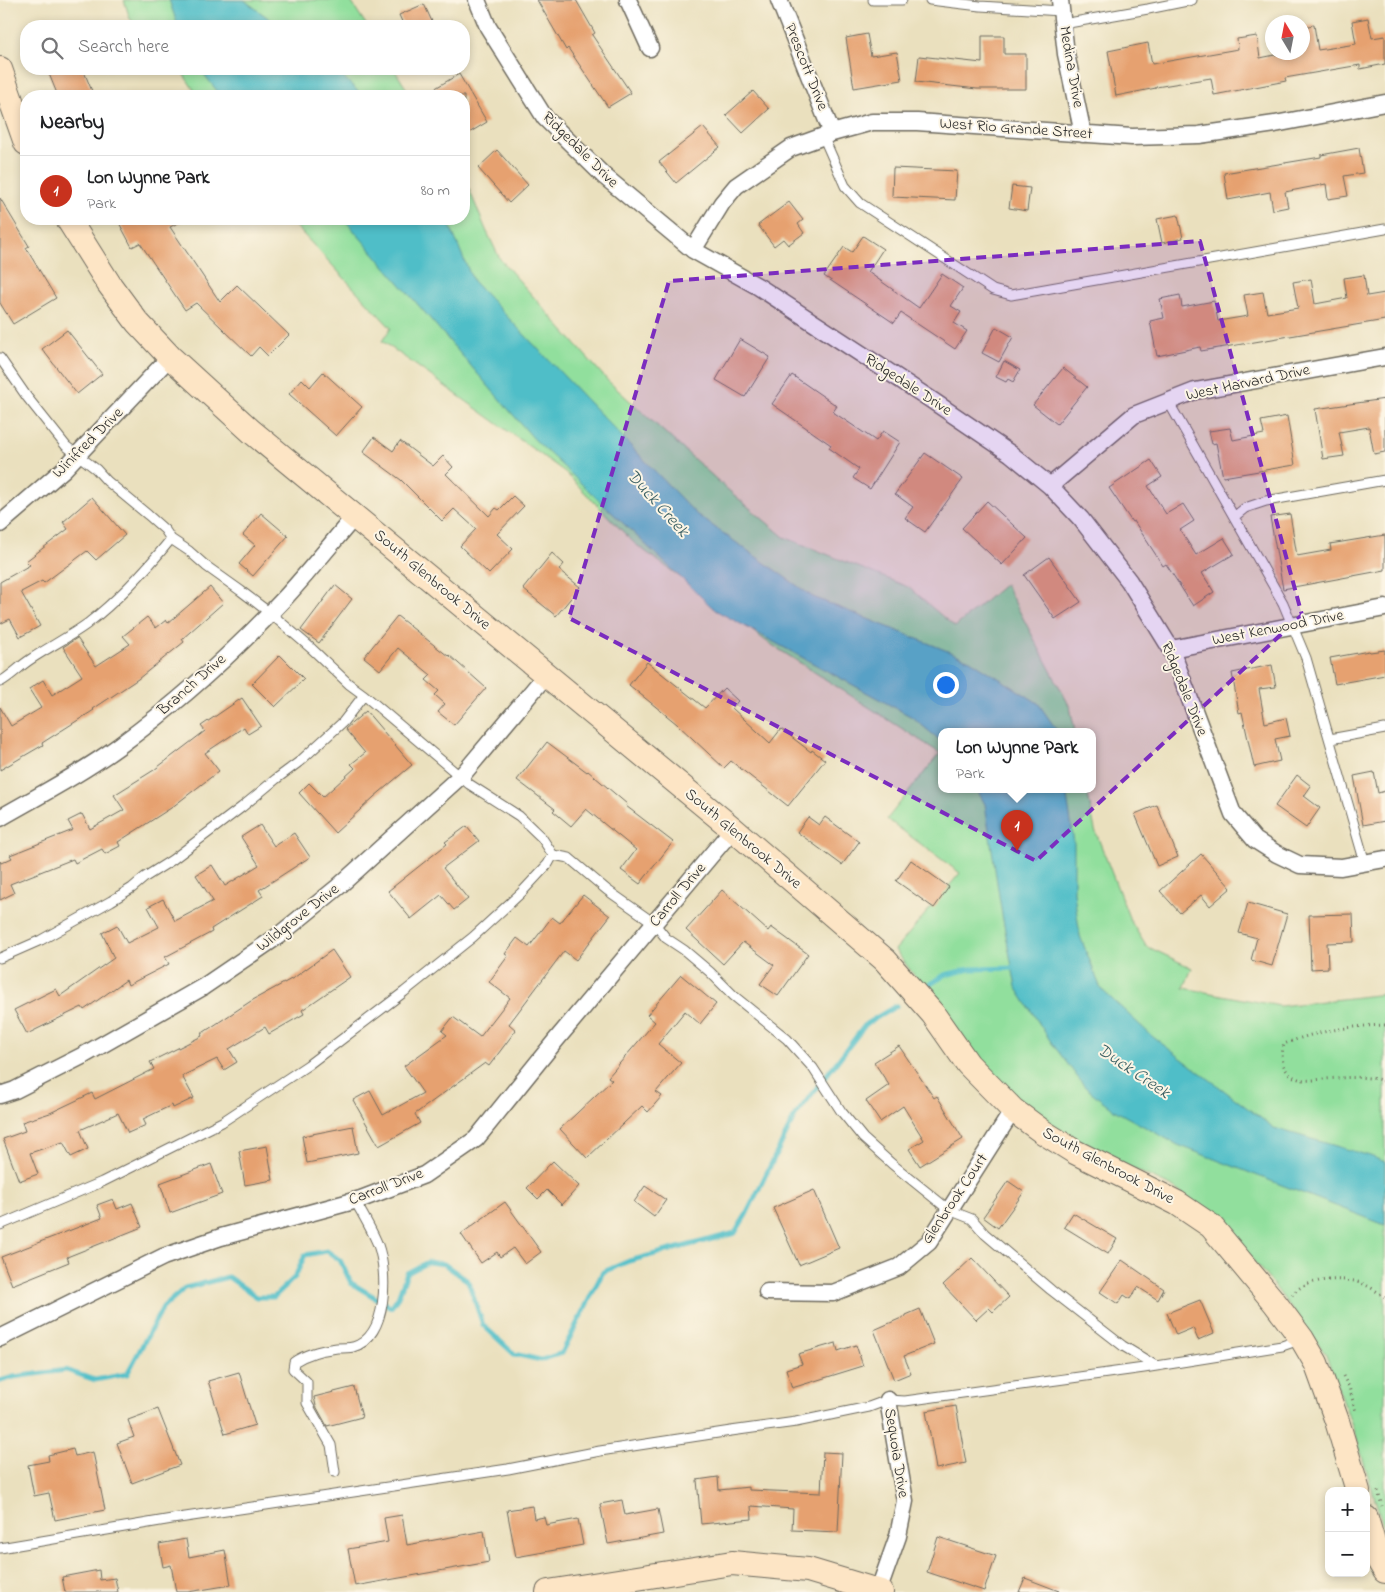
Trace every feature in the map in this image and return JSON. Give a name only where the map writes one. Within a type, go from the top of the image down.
[{"type":"street","name":"Ridgedale Drive","points":[[477,0],[488,28],[545,118],[604,176],[693,250],[759,287],[930,399],[1011,454],[1050,486],[1080,519],[1129,581],[1171,648],[1233,814],[1255,840],[1277,854],[1300,865],[1341,867],[1385,859]]},
{"type":"street","points":[[628,0],[650,48]]},
{"type":"street","name":"Prescott Drive","points":[[779,0],[828,135]]},
{"type":"street","name":"Medina Drive","points":[[1061,12],[1066,54],[1083,134]]},
{"type":"street","points":[[0,70],[20,126]]},
{"type":"street","name":"West Rio Grande Street","points":[[693,250],[722,203],[736,186],[791,148],[872,122],[918,122],[1132,137],[1199,135],[1275,124],[1385,103]]},
{"type":"street","name":"South Glenbrook Drive","points":[[72,225],[109,284],[137,322],[170,357],[251,431],[733,829],[886,960],[933,1014],[968,1064],[1013,1110],[1075,1152],[1178,1204],[1211,1226],[1275,1302],[1302,1339],[1316,1363],[1357,1487]]},
{"type":"street","name":"Winifred Drive","points":[[0,524],[64,470],[170,357]]},
{"type":"street","name":"West Harvard Drive","points":[[1050,486],[1134,415],[1168,401],[1194,391],[1385,357]]},
{"type":"street","name":"Branch Drive","points":[[0,818],[78,773],[119,746],[188,690],[270,613],[354,516]]},
{"type":"street","name":"West Kenwood Drive","points":[[1171,648],[1385,608]]},
{"type":"street","name":"Wildgrove Drive","points":[[0,1096],[84,1055],[203,988],[278,936],[338,887],[461,776],[546,675]]},
{"type":"street","name":"Carroll Drive","points":[[0,1338],[163,1257],[221,1237],[355,1200],[424,1174],[476,1139],[556,1040],[733,829]]},
{"type":"street","name":"Glenbrook Court","points":[[767,1292],[833,1293],[899,1267],[929,1242],[1013,1110]]},
{"type":"street","name":"Sequoia Drive","points":[[879,1592],[898,1536],[905,1501],[888,1400]]},
{"type":"street","points":[[1370,1532],[1378,1559],[1385,1571]]},
{"type":"street","points":[[548,1592],[732,1563],[808,1570],[879,1592]]},
{"type":"lane","points":[[874,0],[902,0]]},
{"type":"lane","points":[[930,0],[1061,12],[1195,0]]},
{"type":"lane","points":[[828,135],[845,186],[860,203],[993,290],[1011,295],[1385,229]]},
{"type":"lane","points":[[0,358],[27,397],[66,446],[148,514],[165,530],[171,539],[189,550],[206,566],[270,613],[349,684],[420,741],[469,784],[519,816],[542,838],[553,855],[569,858],[607,890],[654,923],[666,938],[684,950],[734,996],[787,1039],[816,1072],[841,1111],[863,1138],[950,1210],[972,1219],[985,1234],[1123,1346],[1156,1366]]},
{"type":"lane","points":[[1168,401],[1284,603],[1306,658],[1365,862]]},
{"type":"lane","points":[[1234,517],[1245,508],[1266,501],[1385,480]]},
{"type":"lane","points":[[0,682],[31,659],[87,624],[147,568],[171,539]]},
{"type":"lane","points":[[0,958],[41,940],[110,901],[172,860],[298,762],[343,722],[364,695]]},
{"type":"lane","points":[[1330,739],[1385,729]]},
{"type":"lane","points":[[0,1225],[102,1182],[222,1122],[308,1065],[458,949],[520,893],[548,864],[553,855]]},
{"type":"lane","points":[[335,1472],[331,1445],[307,1402],[307,1382],[293,1368],[294,1362],[302,1356],[316,1351],[352,1347],[365,1341],[373,1331],[380,1312],[384,1288],[384,1272],[377,1244],[355,1200]]},
{"type":"lane","points":[[0,1548],[172,1518],[499,1470],[600,1451],[796,1422],[869,1407],[888,1400],[905,1401],[1156,1366],[1282,1346],[1302,1339]]},
{"type":"path","points":[[1385,1025],[1322,1031],[1302,1036],[1284,1044],[1282,1062],[1286,1071],[1298,1079],[1359,1077],[1385,1081]]},
{"type":"path","points":[[1292,1294],[1301,1287],[1317,1281],[1336,1280],[1355,1281],[1385,1297]]},
{"type":"highlighted area","points":[[1200,241],[1302,615],[1036,861],[569,618],[669,281]]},
{"type":"green space","points":[[124,0],[350,0],[363,20],[131,20]]},
{"type":"green space","points":[[184,75],[398,75],[407,90],[194,90]]},
{"type":"green space","points":[[470,191],[500,259],[608,381],[727,489],[784,537],[908,587],[955,627],[1005,584],[1070,707],[1074,728],[938,728],[938,752],[766,641],[634,543],[565,472],[382,341],[391,328],[295,225],[470,225]]},
{"type":"green space","points":[[938,755],[938,793],[1088,793],[1095,830],[1130,920],[1146,946],[1192,968],[1184,988],[1280,1006],[1385,994],[1385,1532],[1355,1433],[1325,1353],[1272,1283],[1219,1220],[1171,1186],[1110,1159],[1016,1106],[895,950],[960,873],[887,819]]},
{"type":"water","points":[[169,0],[244,0],[271,20],[176,20]]},
{"type":"water","points":[[205,75],[341,75],[357,90],[216,90]]},
{"type":"water","name":"Duck Creek","points":[[349,225],[450,225],[473,281],[696,514],[813,597],[970,660],[1038,703],[1055,728],[938,728],[938,739],[912,717],[715,610],[534,439]]},
{"type":"water","name":"Duck Creek","points":[[979,793],[1066,793],[1074,843],[1074,893],[1080,936],[1101,989],[1153,1037],[1274,1128],[1385,1162],[1385,1225],[1178,1145],[1114,1110],[1085,1087],[1051,1042],[1016,987],[1002,915],[985,804]]},
{"type":"building","points":[[537,0],[576,0],[595,33],[592,35],[631,93],[608,107],[568,48],[566,50]]},
{"type":"building","points":[[424,4],[431,20],[401,20],[399,15]]},
{"type":"building","points":[[1368,18],[1372,38],[1385,36],[1385,64],[1360,69],[1360,65],[1285,78],[1286,81],[1214,95],[1211,78],[1116,96],[1108,51],[1148,43],[1152,64],[1238,49],[1237,39],[1257,36],[1260,58],[1265,57],[1265,60],[1310,60],[1310,26],[1314,25],[1318,50],[1356,44],[1352,21]]},
{"type":"building","points":[[867,34],[871,56],[897,52],[902,80],[854,88],[846,38]]},
{"type":"building","points":[[982,36],[1004,36],[1004,54],[1026,54],[1026,89],[977,89],[916,82],[919,56],[982,63]]},
{"type":"building","points":[[49,75],[85,75],[92,90],[56,90]]},
{"type":"building","points":[[460,75],[468,90],[432,90]]},
{"type":"building","points":[[753,91],[769,109],[743,133],[726,115]]},
{"type":"building","points":[[470,93],[487,122],[470,132]]},
{"type":"building","points":[[703,127],[720,147],[676,183],[659,162]]},
{"type":"building","points":[[1359,148],[1363,173],[1344,176],[1348,196],[1328,199],[1326,184],[1285,192],[1288,207],[1273,210],[1270,192],[1228,200],[1224,173],[1321,157],[1321,155]]},
{"type":"building","points":[[497,150],[528,185],[509,203],[478,168]]},
{"type":"building","points":[[893,168],[957,171],[955,200],[892,197]]},
{"type":"building","points":[[1012,186],[1030,188],[1027,211],[1009,208]]},
{"type":"building","points":[[0,198],[29,246],[26,248],[56,298],[13,324],[0,303]]},
{"type":"building","points":[[789,202],[803,220],[798,224],[804,233],[788,245],[783,239],[774,246],[758,225]]},
{"type":"building","points":[[1178,215],[1183,238],[1162,243],[1157,219]]},
{"type":"building","points":[[120,225],[174,225],[170,227],[220,302],[237,285],[289,335],[268,356],[259,347],[251,356],[196,303],[185,310],[140,243],[132,247]]},
{"type":"building","points":[[863,236],[883,249],[868,272],[919,308],[942,274],[963,288],[951,306],[961,312],[954,323],[967,331],[955,349],[901,313],[894,323],[824,276],[844,247],[852,252]]},
{"type":"building","points":[[1364,275],[1367,296],[1385,293],[1385,320],[1201,351],[1200,347],[1157,356],[1150,321],[1164,318],[1160,299],[1180,295],[1182,307],[1214,301],[1218,321],[1248,316],[1244,295],[1263,292],[1267,313],[1298,308],[1293,282],[1311,279],[1315,304],[1347,298],[1344,278]]},
{"type":"building","points":[[996,327],[1013,337],[999,362],[982,353]]},
{"type":"building","points":[[67,330],[102,374],[77,394],[42,349]]},
{"type":"building","points":[[740,339],[770,357],[745,397],[716,380]]},
{"type":"building","points":[[1004,361],[1020,370],[1013,382],[1008,379],[1006,382],[996,377]]},
{"type":"building","points":[[1063,368],[1087,387],[1057,424],[1033,405]]},
{"type":"building","points":[[323,372],[362,407],[336,436],[289,394],[302,379],[310,387]]},
{"type":"building","points":[[792,375],[837,406],[833,412],[876,441],[883,431],[900,442],[870,489],[853,478],[859,469],[829,448],[831,445],[772,404]]},
{"type":"building","points":[[1385,399],[1385,452],[1374,454],[1369,427],[1339,432],[1344,456],[1323,459],[1315,409]]},
{"type":"building","points":[[1287,416],[1295,465],[1223,477],[1216,443],[1212,444],[1209,431],[1230,428],[1233,440],[1264,434],[1261,421]]},
{"type":"building","points":[[374,437],[393,451],[400,441],[433,466],[443,456],[453,467],[446,474],[489,516],[496,508],[499,510],[513,496],[524,506],[497,534],[513,549],[489,574],[460,546],[476,529],[454,509],[442,521],[401,480],[363,452]]},
{"type":"building","points":[[925,453],[963,479],[925,532],[905,518],[913,507],[895,494]]},
{"type":"building","points":[[1151,460],[1162,477],[1148,486],[1166,514],[1183,504],[1194,521],[1180,530],[1196,555],[1224,538],[1234,554],[1202,573],[1214,592],[1193,606],[1166,564],[1163,566],[1134,521],[1132,522],[1109,488]]},
{"type":"building","points":[[92,497],[125,535],[96,560],[87,551],[44,583],[42,581],[21,592],[40,626],[20,637],[10,619],[0,624],[0,582],[30,565],[26,561],[68,529],[63,522]]},
{"type":"building","points":[[987,501],[1027,538],[1002,565],[962,528]]},
{"type":"building","points":[[261,513],[288,536],[253,576],[239,564],[255,545],[243,535]]},
{"type":"building","points":[[1290,514],[1297,556],[1331,550],[1330,544],[1385,535],[1385,570],[1283,589],[1270,517]]},
{"type":"building","points":[[552,553],[564,564],[559,570],[580,587],[556,616],[523,589]]},
{"type":"building","points":[[1049,557],[1081,602],[1055,619],[1024,575]]},
{"type":"building","points":[[335,585],[352,599],[319,643],[301,630]]},
{"type":"building","points":[[210,587],[223,603],[182,639],[184,642],[138,679],[94,710],[42,743],[43,745],[0,770],[0,707],[11,726],[41,708],[29,689],[43,680],[52,695],[82,676],[63,647],[77,638],[96,666],[130,644],[123,636],[147,617],[156,628],[166,620],[168,623]]},
{"type":"building","points":[[397,616],[449,655],[486,688],[454,725],[438,712],[445,704],[435,695],[439,691],[426,680],[431,675],[398,648],[380,670],[364,657]]},
{"type":"building","points":[[1385,650],[1385,675],[1335,684],[1330,658]]},
{"type":"building","points":[[280,655],[304,679],[275,707],[252,684]]},
{"type":"building","points":[[647,662],[705,708],[724,688],[738,701],[732,708],[770,743],[781,729],[811,752],[812,750],[825,760],[788,806],[731,761],[724,768],[677,724],[629,685]]},
{"type":"building","points":[[1272,665],[1276,687],[1259,689],[1265,723],[1286,718],[1290,736],[1275,739],[1280,761],[1254,767],[1242,712],[1239,713],[1232,673]]},
{"type":"building","points":[[242,698],[261,726],[248,734],[244,727],[205,753],[219,771],[171,808],[118,842],[120,846],[105,854],[102,849],[75,863],[73,859],[10,884],[14,893],[0,900],[0,861],[1,863],[12,858],[10,855],[73,830],[68,821],[82,814],[90,829],[124,810],[114,795],[154,770],[205,731],[201,726]]},
{"type":"building","points":[[366,711],[412,765],[335,833],[299,793],[309,783],[323,797],[355,768],[351,764],[365,753],[345,729]]},
{"type":"building","points":[[547,742],[588,771],[627,804],[626,806],[673,842],[640,884],[621,870],[636,850],[586,809],[571,826],[553,811],[555,809],[517,780]]},
{"type":"building","points":[[1374,772],[1378,793],[1385,791],[1385,821],[1363,825],[1354,776]]},
{"type":"building","points":[[1297,775],[1311,786],[1304,796],[1320,808],[1306,828],[1275,806]]},
{"type":"building","points":[[1157,805],[1178,857],[1157,866],[1135,814]]},
{"type":"building","points":[[808,817],[819,825],[825,817],[859,842],[842,865],[797,832]]},
{"type":"building","points":[[260,825],[274,846],[294,833],[310,857],[259,890],[263,896],[211,929],[212,932],[165,957],[169,964],[128,985],[126,980],[84,1010],[82,1007],[27,1034],[14,1010],[56,989],[60,996],[114,958],[102,933],[117,925],[127,943],[159,927],[148,907],[163,899],[175,921],[213,901],[196,875],[212,865],[225,886],[259,865],[241,837]]},
{"type":"building","points":[[467,826],[479,841],[443,868],[468,899],[454,910],[441,895],[411,919],[388,891],[447,844],[445,842]]},
{"type":"building","points":[[1201,854],[1231,888],[1210,906],[1201,895],[1180,913],[1160,891]]},
{"type":"building","points":[[911,860],[949,887],[934,908],[896,881]]},
{"type":"building","points":[[722,890],[768,931],[771,927],[808,954],[778,996],[760,984],[774,965],[743,942],[723,964],[686,930]]},
{"type":"building","points":[[583,895],[610,916],[576,960],[564,951],[509,1024],[516,1030],[489,1066],[485,1063],[415,1114],[420,1123],[379,1146],[353,1100],[370,1091],[383,1115],[423,1093],[404,1066],[447,1035],[442,1031],[453,1017],[480,1037],[510,998],[489,982],[508,956],[505,954],[517,938],[529,947],[552,917],[560,923]]},
{"type":"building","points":[[1248,903],[1287,914],[1272,966],[1251,960],[1257,938],[1239,933]]},
{"type":"building","points":[[1353,914],[1354,942],[1327,943],[1328,968],[1311,969],[1309,915]]},
{"type":"building","points":[[332,950],[350,977],[302,1010],[304,1014],[269,1034],[265,1027],[229,1049],[237,1062],[224,1070],[217,1059],[182,1076],[194,1098],[173,1108],[172,1105],[143,1119],[146,1125],[128,1133],[118,1113],[80,1130],[88,1149],[71,1157],[63,1142],[30,1153],[38,1174],[19,1181],[3,1139],[25,1131],[22,1122],[50,1113],[92,1093],[95,1099],[154,1069],[150,1062],[202,1036],[201,1034],[251,1001],[295,977]]},
{"type":"building","points":[[681,975],[716,1004],[700,1024],[685,1011],[658,1044],[681,1063],[656,1092],[662,1096],[648,1112],[642,1106],[587,1158],[560,1129],[612,1080],[608,1077],[655,1022],[647,1015]]},
{"type":"building","points":[[899,1046],[934,1098],[937,1096],[963,1139],[920,1166],[909,1149],[924,1140],[903,1106],[880,1122],[866,1101],[889,1085],[874,1062]]},
{"type":"building","points":[[353,1126],[358,1153],[307,1163],[302,1136]]},
{"type":"building","points":[[267,1146],[273,1180],[245,1185],[239,1151]]},
{"type":"building","points":[[553,1161],[579,1186],[562,1205],[547,1190],[538,1199],[527,1188]]},
{"type":"building","points":[[211,1164],[222,1194],[170,1213],[160,1183]]},
{"type":"building","points":[[1008,1181],[1024,1192],[998,1228],[983,1217]]},
{"type":"building","points":[[645,1186],[666,1200],[654,1217],[634,1202]]},
{"type":"building","points":[[814,1190],[839,1248],[799,1265],[773,1208]]},
{"type":"building","points":[[113,1199],[117,1209],[132,1203],[142,1227],[67,1257],[69,1262],[12,1285],[1,1257],[102,1218],[97,1205]]},
{"type":"building","points":[[505,1202],[541,1252],[525,1264],[513,1248],[500,1257],[497,1252],[481,1263],[461,1234]]},
{"type":"building","points":[[1073,1213],[1117,1239],[1108,1254],[1064,1227]]},
{"type":"building","points":[[972,1258],[1009,1297],[993,1312],[989,1308],[976,1320],[943,1285]]},
{"type":"building","points":[[1122,1260],[1164,1289],[1158,1300],[1138,1287],[1130,1299],[1124,1295],[1118,1304],[1100,1292]]},
{"type":"building","points":[[1200,1300],[1214,1333],[1198,1340],[1193,1328],[1176,1335],[1167,1313]]},
{"type":"building","points":[[920,1309],[934,1344],[904,1356],[911,1373],[894,1380],[874,1330]]},
{"type":"building","points":[[836,1343],[838,1351],[856,1345],[863,1366],[792,1388],[786,1369],[802,1364],[798,1354]]},
{"type":"building","points":[[239,1372],[255,1425],[225,1434],[208,1381]]},
{"type":"building","points":[[354,1387],[362,1417],[327,1426],[316,1406],[314,1397]]},
{"type":"building","points":[[956,1406],[966,1463],[936,1469],[926,1411]]},
{"type":"building","points":[[158,1409],[180,1465],[132,1483],[117,1443],[134,1437],[128,1420]]},
{"type":"building","points":[[73,1449],[75,1456],[93,1452],[105,1510],[55,1520],[49,1493],[34,1496],[28,1465],[49,1461],[48,1455]]},
{"type":"building","points":[[823,1452],[842,1453],[838,1532],[792,1530],[793,1509],[751,1506],[752,1519],[701,1524],[697,1480],[718,1477],[719,1490],[749,1487],[749,1490],[821,1493]]},
{"type":"building","points":[[622,1500],[625,1515],[658,1509],[663,1534],[608,1544],[600,1504]]},
{"type":"building","points":[[532,1506],[534,1519],[544,1517],[546,1525],[578,1519],[583,1545],[516,1557],[507,1510]]},
{"type":"building","points":[[402,1515],[407,1545],[484,1531],[489,1562],[355,1586],[348,1549],[388,1542],[384,1518]]},
{"type":"building","points":[[938,1537],[996,1556],[984,1591],[927,1572]]},
{"type":"building","points":[[186,1539],[189,1557],[225,1550],[231,1585],[188,1592],[176,1592],[171,1565],[163,1567],[159,1544]]},
{"type":"building","points":[[99,1570],[100,1580],[115,1578],[118,1592],[65,1592],[62,1577]]},
{"type":"building","points":[[1025,1578],[1059,1591],[1019,1592]]},
{"type":"waterway","points":[[927,986],[945,975],[970,969],[1018,968]]},
{"type":"waterway","points":[[0,1381],[14,1377],[66,1370],[95,1380],[127,1374],[163,1307],[185,1288],[228,1277],[257,1297],[274,1297],[295,1277],[305,1255],[327,1251],[340,1260],[351,1283],[391,1307],[398,1297],[407,1273],[428,1262],[444,1264],[468,1281],[483,1325],[514,1354],[541,1360],[562,1353],[603,1272],[629,1261],[735,1233],[746,1215],[795,1116],[866,1024],[896,1006]]},
{"type":"place","name":"Lon Wynne Park","points":[[1017,851]]}]
